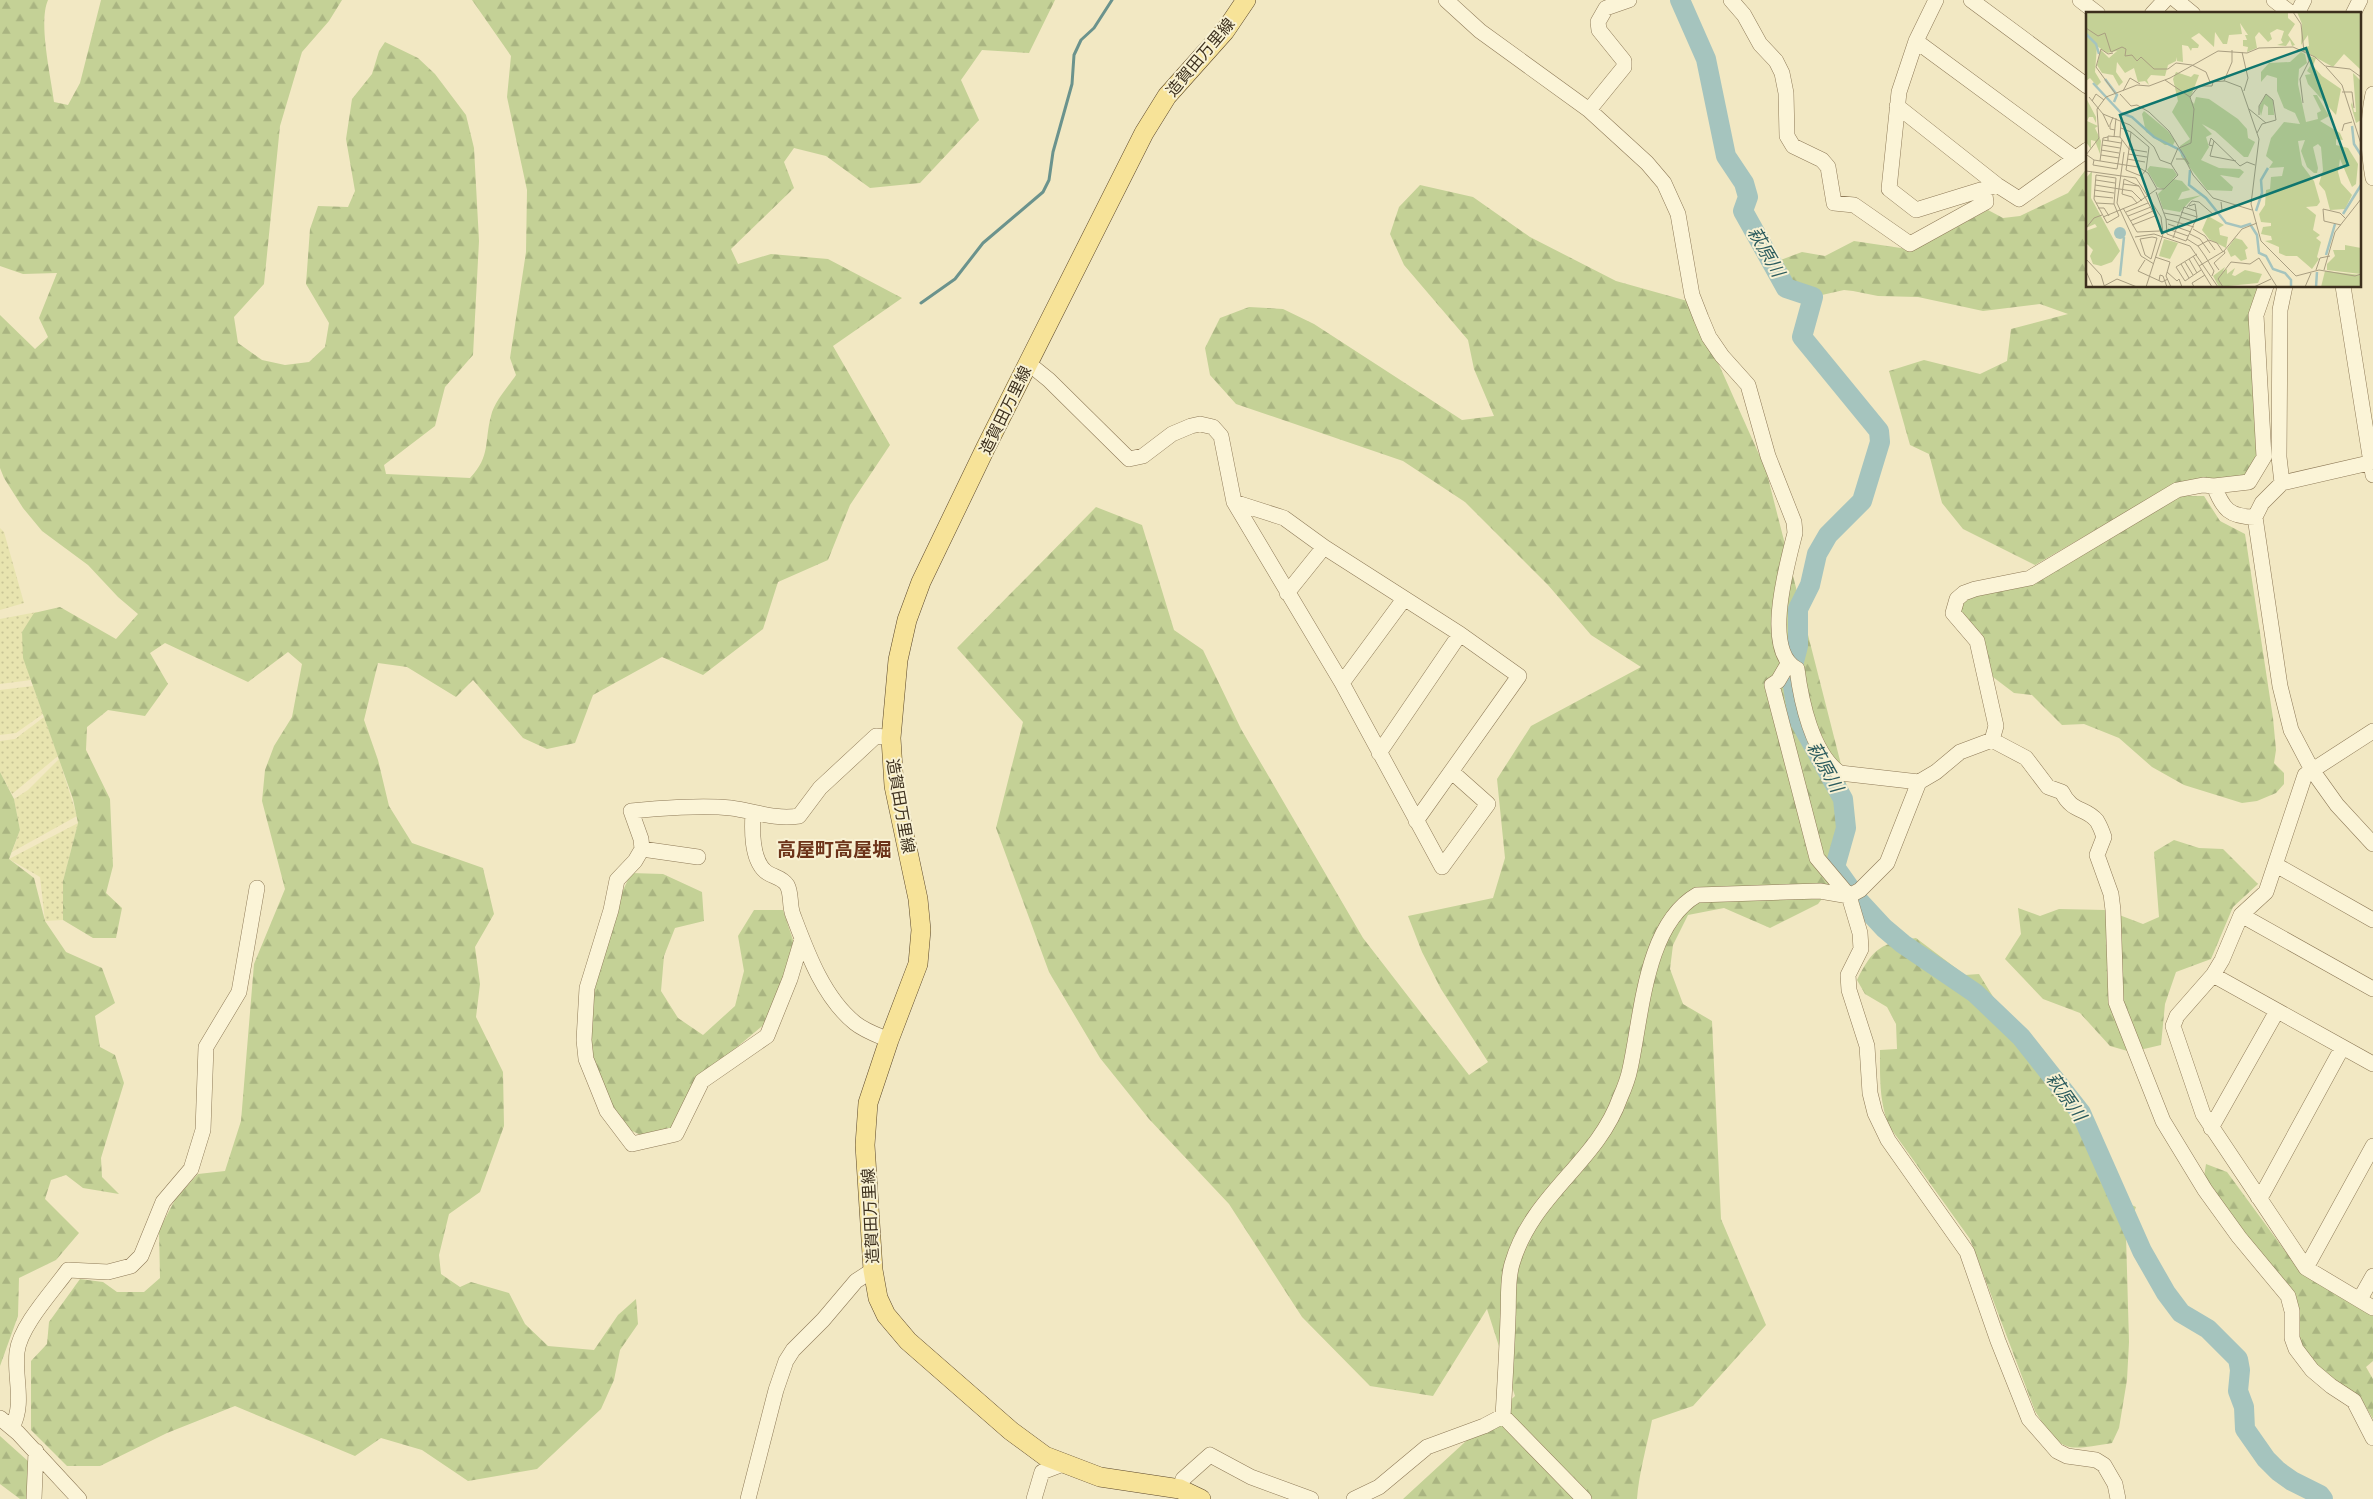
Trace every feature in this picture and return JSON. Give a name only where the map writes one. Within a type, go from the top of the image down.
[{"type":"main road","name":"造賀田万里線","points":[[1201,1499],[1180,1489],[1100,1477],[1045,1456],[1011,1432],[908,1342],[886,1315],[878,1298],[873,1270],[865,1145],[868,1103],[889,1040],[918,964],[921,930],[918,899],[894,786],[891,738],[898,660],[907,620],[921,582],[1028,363],[1144,133],[1167,96],[1224,31],[1246,0]]},
{"type":"street","points":[[1446,0],[1480,30],[1589,110],[1647,164],[1664,183],[1678,214],[1692,295],[1700,318],[1709,337],[1722,356],[1748,385],[1768,456],[1794,522],[1795,533],[1780,612],[1779,644],[1793,667],[1804,711],[1815,739],[1833,768],[1840,773],[1850,775],[1919,782],[1936,772],[1960,752],[1992,740],[2026,758],[2048,786],[2062,792],[2066,801],[2074,808],[2096,820],[2104,836],[2097,855],[2110,894],[2113,910],[2116,1002],[2163,1121],[2205,1190],[2233,1230],[2288,1296],[2292,1311],[2292,1338],[2296,1349],[2312,1370],[2331,1386],[2354,1401],[2373,1438]]},
{"type":"street","points":[[1589,110],[1624,67],[1624,61],[1599,30],[1598,22],[1606,8],[1628,0]]},
{"type":"street","points":[[1731,0],[1744,15],[1760,44],[1776,61],[1782,73],[1786,93],[1787,136],[1793,146],[1822,160],[1828,168],[1834,203],[1854,205],[1910,244],[1986,202],[1990,188]]},
{"type":"street","points":[[1936,0],[1906,67],[1897,106],[1889,189],[1916,210],[1990,188]]},
{"type":"street","points":[[1971,0],[2086,85]]},
{"type":"street","points":[[2080,0],[2095,12]]},
{"type":"street","points":[[2154,12],[2165,0]]},
{"type":"street","points":[[2176,0],[2191,12]]},
{"type":"street","points":[[2274,0],[2289,12]]},
{"type":"street","points":[[2297,12],[2304,0]]},
{"type":"street","points":[[2354,12],[2360,0]]},
{"type":"street","points":[[1897,106],[1990,188],[2019,199],[2081,154],[1916,41]]},
{"type":"street","points":[[2373,94],[2370,109],[2369,155],[2373,178]]},
{"type":"street","points":[[1992,740],[1996,726],[1982,658],[1977,640],[1953,613],[1957,599],[1964,593],[1974,589],[2030,578],[2177,490],[2203,485],[2214,486],[2249,482],[2264,458],[2256,316],[2265,288]]},
{"type":"street","points":[[2282,484],[2279,457],[2280,310],[2285,288]]},
{"type":"street","points":[[2343,288],[2372,467],[2282,484],[2262,503],[2254,517],[2280,686],[2291,730],[2312,770],[2337,805],[2373,844]]},
{"type":"street","points":[[1028,363],[1049,380],[1129,458],[1143,456],[1172,434],[1200,424],[1213,427],[1221,436],[1234,502],[1342,683],[1442,867],[1488,804],[1452,772]]},
{"type":"street","points":[[2214,486],[2221,503],[2229,512],[2242,517],[2254,517]]},
{"type":"street","points":[[1234,502],[1284,518],[1324,547],[1460,634],[1519,676],[1416,821]]},
{"type":"street","points":[[1287,593],[1324,547]]},
{"type":"street","points":[[1342,683],[1404,599]]},
{"type":"street","points":[[1379,753],[1460,634]]},
{"type":"street","points":[[1793,667],[1772,685],[1817,858],[1849,896],[1860,932],[1861,949],[1848,975],[1849,990],[1867,1046],[1870,1093],[1878,1120],[1888,1140],[1967,1252],[1978,1278],[1998,1341],[2029,1419],[2045,1440],[2057,1451],[2067,1456],[2096,1460],[2104,1466],[2115,1484],[2118,1499]]},
{"type":"street","points":[[2373,731],[2305,775],[2266,892],[2241,916],[2222,960],[2213,975],[2177,1016],[2173,1026],[2202,1114],[2306,1268],[2373,1308]]},
{"type":"street","points":[[802,939],[790,979],[767,1036],[702,1081],[676,1134],[632,1144],[607,1111],[586,1059],[584,1040],[587,988],[611,910],[617,880],[635,861],[642,849],[641,839],[631,812],[648,809],[730,808],[782,819],[799,816],[820,788],[876,736],[891,738]]},
{"type":"street","points":[[1584,1499],[1503,1416],[1511,1266],[1524,1232],[1546,1200],[1603,1134],[1614,1116],[1630,1072],[1641,1005],[1660,937],[1671,917],[1684,902],[1697,894],[1820,891],[1849,896],[1860,890],[1887,863],[1919,782]]},
{"type":"street","points":[[753,812],[751,832],[756,856],[764,870],[786,884],[790,893],[789,905],[815,968],[841,1009],[866,1030],[889,1040]]},
{"type":"street","points":[[642,849],[698,857]]},
{"type":"street","points":[[2276,865],[2373,920]]},
{"type":"street","points":[[79,1499],[36,1451],[6,1423],[18,1416],[17,1351],[22,1334],[68,1270],[108,1272],[131,1266],[141,1256],[163,1202],[191,1168],[203,1130],[206,1047],[239,992],[257,888]]},
{"type":"street","points":[[2241,916],[2373,989]]},
{"type":"street","points":[[2213,975],[2373,1064]]},
{"type":"street","points":[[2211,1128],[2277,1011]]},
{"type":"street","points":[[2258,1197],[2263,1192],[2342,1048]]},
{"type":"street","points":[[2306,1268],[2373,1146]]},
{"type":"street","points":[[748,1499],[776,1390],[786,1361],[793,1350],[823,1320],[856,1281],[873,1270]]},
{"type":"street","points":[[2360,1299],[2373,1276]]},
{"type":"street","points":[[1354,1499],[1379,1487],[1427,1447],[1484,1426],[1503,1416]]},
{"type":"street","points":[[34,1499],[36,1451]]},
{"type":"street","points":[[1180,1489],[1183,1479],[1210,1455],[1251,1477],[1311,1499]]},
{"type":"street","points":[[1034,1499],[1042,1472],[1063,1464]]},
{"type":"shaded area","points":[[0,528],[4,532],[24,603],[0,610]]},
{"type":"shaded area","points":[[37,612],[22,632],[31,680],[0,684],[0,619]]},
{"type":"shaded area","points":[[33,686],[43,714],[16,733],[0,735],[0,690]]},
{"type":"shaded area","points":[[44,717],[58,756],[12,794],[0,772],[0,741],[15,739]]},
{"type":"shaded area","points":[[59,759],[77,816],[12,852],[20,830],[14,799],[28,790]]},
{"type":"shaded area","points":[[78,823],[63,881],[63,920],[45,921],[40,877],[9,859]]},
{"type":"green space","points":[[0,0],[48,0],[44,22],[54,102],[68,105],[80,83],[101,0],[342,0],[329,21],[302,52],[280,126],[264,284],[234,317],[238,343],[262,360],[285,365],[309,362],[325,347],[329,323],[306,284],[310,229],[318,206],[348,207],[355,191],[346,139],[352,99],[372,74],[379,51],[385,42],[418,58],[435,74],[466,115],[474,148],[479,241],[473,355],[445,387],[435,426],[384,465],[386,474],[470,478],[477,470],[484,456],[493,411],[498,400],[516,375],[510,358],[526,252],[527,190],[507,97],[511,56],[472,0],[1055,0],[1029,53],[982,50],[961,80],[979,120],[920,183],[870,188],[826,156],[794,148],[784,162],[794,188],[731,249],[738,264],[771,254],[828,259],[902,298],[833,346],[890,445],[850,505],[828,560],[778,582],[763,629],[703,675],[662,657],[593,695],[575,743],[547,749],[523,738],[473,680],[456,697],[407,667],[378,663],[364,720],[378,760],[389,806],[412,843],[483,868],[494,914],[475,947],[480,984],[476,1017],[503,1072],[504,1126],[480,1192],[449,1214],[439,1255],[441,1274],[460,1287],[471,1282],[509,1293],[525,1324],[548,1346],[594,1350],[618,1315],[636,1299],[638,1324],[620,1350],[614,1380],[601,1409],[537,1469],[468,1481],[422,1450],[381,1438],[355,1456],[235,1406],[167,1433],[100,1466],[67,1466],[31,1430],[31,1361],[47,1344],[49,1322],[80,1279],[103,1282],[117,1292],[144,1292],[160,1278],[159,1230],[176,1198],[198,1174],[225,1171],[241,1121],[254,964],[285,889],[262,801],[265,770],[274,746],[292,717],[302,664],[288,652],[248,682],[165,643],[150,653],[168,684],[145,716],[108,710],[87,727],[86,750],[110,799],[113,866],[106,893],[122,908],[116,938],[93,938],[63,920],[63,881],[78,823],[73,799],[23,658],[22,632],[34,613],[60,607],[116,639],[138,614],[118,597],[88,565],[42,531],[23,508],[4,478],[0,468],[0,315],[35,349],[48,337],[39,318],[57,273],[23,274],[0,266]]},
{"type":"green space","points":[[2086,169],[2086,288],[2264,288],[2259,316],[2264,456],[2241,485],[2178,482],[2035,565],[1963,529],[1942,503],[1929,454],[1910,445],[1889,371],[1924,360],[1980,374],[2007,361],[2011,329],[2068,314],[2040,304],[1983,311],[1918,297],[1878,296],[1844,290],[1813,297],[1787,286],[1775,262],[1802,252],[1825,256],[1854,241],[1914,250],[1988,210],[2003,218],[2020,216],[2068,193]]},
{"type":"green space","points":[[1420,185],[1473,197],[1530,237],[1616,281],[1691,302],[1766,470],[1847,788],[1850,839],[1836,880],[1818,904],[1770,928],[1724,908],[1688,915],[1673,945],[1670,969],[1683,1004],[1712,1021],[1721,1219],[1766,1325],[1693,1406],[1652,1420],[1641,1469],[1637,1499],[1403,1499],[1515,1396],[1487,1309],[1433,1396],[1370,1386],[1302,1317],[1229,1204],[1149,1119],[1100,1058],[1049,972],[996,828],[1023,722],[957,648],[1096,507],[1142,525],[1174,630],[1203,650],[1241,729],[1363,938],[1469,1075],[1488,1062],[1441,989],[1422,952],[1408,916],[1493,898],[1505,858],[1497,779],[1531,726],[1641,667],[1591,635],[1548,585],[1465,502],[1403,461],[1236,404],[1210,375],[1205,348],[1220,318],[1249,307],[1283,309],[1314,324],[1462,420],[1494,416],[1474,369],[1468,340],[1404,265],[1390,234],[1399,207]]},
{"type":"green space","points":[[2181,496],[2204,496],[2220,521],[2245,534],[2273,718],[2276,750],[2274,763],[2284,773],[2284,784],[2276,793],[2257,801],[2242,803],[2184,785],[2152,767],[2119,738],[2084,724],[2062,725],[2032,695],[2014,693],[1993,677],[1981,637],[1960,615],[1960,605],[1967,596],[2031,582]]},
{"type":"green space","points":[[0,772],[14,799],[20,830],[9,859],[34,878],[45,921],[66,952],[102,968],[115,1003],[95,1016],[100,1047],[115,1055],[124,1083],[101,1158],[102,1177],[119,1194],[83,1188],[66,1175],[51,1180],[45,1199],[79,1233],[56,1260],[19,1278],[18,1316],[0,1366]]},
{"type":"green space","points":[[2174,840],[2199,848],[2223,849],[2258,884],[2233,907],[2211,959],[2176,972],[2165,1004],[2161,1045],[2131,1052],[2110,1046],[2080,1013],[2043,999],[2005,959],[2021,934],[2018,908],[2040,916],[2059,909],[2106,910],[2143,924],[2159,917],[2154,852]]},
{"type":"green space","points":[[631,873],[663,874],[702,892],[704,921],[675,928],[664,956],[661,991],[678,1018],[703,1035],[735,1006],[744,971],[738,936],[754,910],[783,910],[796,949],[767,1022],[700,1078],[674,1127],[643,1136],[628,1129],[607,1103],[589,1056],[590,988],[613,912]]},
{"type":"green space","points":[[1916,938],[1965,975],[1979,974],[2018,1037],[2098,1129],[2111,1195],[2136,1207],[2126,1235],[2129,1342],[2127,1380],[2119,1428],[2112,1443],[2084,1447],[2066,1446],[2058,1442],[2051,1435],[2035,1411],[1970,1239],[1889,1126],[1882,1098],[1880,1050],[1897,1049],[1896,1024],[1887,1007],[1865,994],[1857,980],[1868,961],[1879,949],[1894,942]]},
{"type":"green space","points":[[2206,1164],[2227,1172],[2299,1270],[2373,1315],[2373,1361],[2366,1367],[2373,1379],[2373,1419],[2360,1397],[2335,1387],[2299,1350],[2293,1299],[2204,1177]]},
{"type":"green space","points":[[0,1436],[29,1462],[30,1499],[20,1499],[0,1484]]},
{"type":"waterway","points":[[921,303],[955,279],[983,243],[1043,192],[1049,180],[1053,152],[1072,84],[1074,55],[1081,40],[1094,28],[1112,0]]},
{"type":"waterway","name":"萩原川","points":[[1680,0],[1706,59],[1726,156],[1744,183],[1748,197],[1743,211],[1786,288],[1813,297],[1802,337],[1879,431],[1880,442],[1862,501],[1828,535],[1817,554],[1810,585],[1798,609],[1798,646],[1791,673],[1798,718],[1843,799],[1846,828],[1835,867],[1859,901],[1884,928],[1903,944],[1975,993],[2021,1037],[2081,1113],[2142,1251],[2166,1293],[2181,1313],[2208,1329],[2238,1359],[2240,1370],[2238,1391],[2244,1407],[2245,1429],[2266,1459],[2278,1471],[2292,1481],[2320,1495],[2323,1499]]},
{"type":"district","name":"高屋町高屋堀","points":[[834,849]]}]
